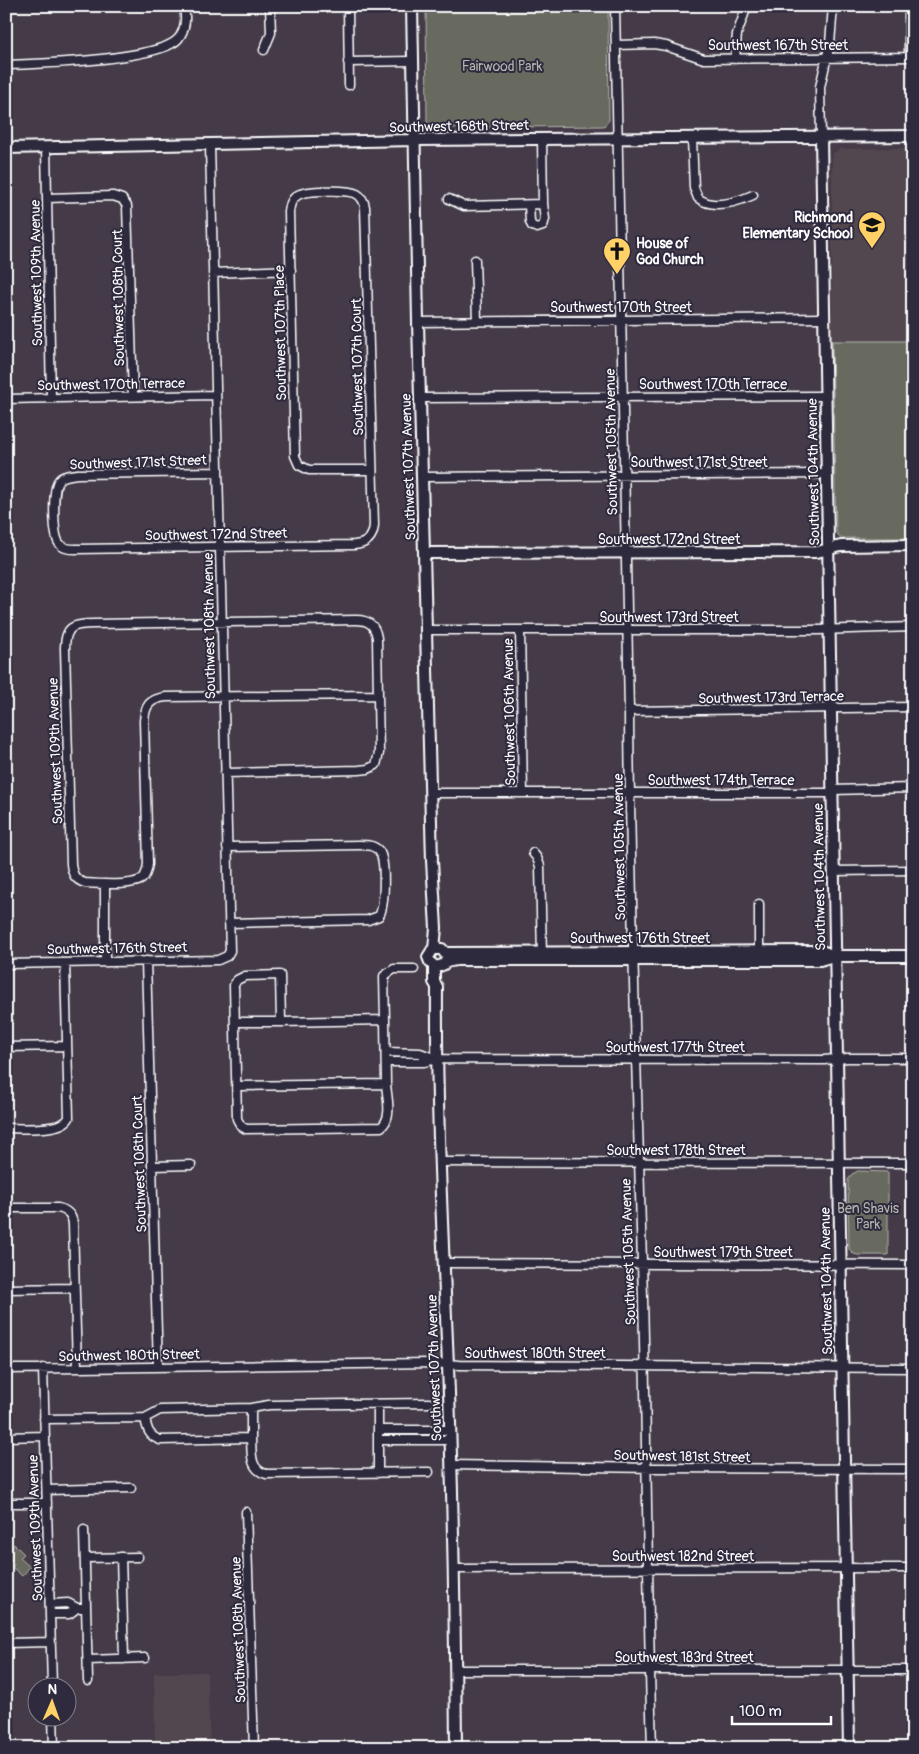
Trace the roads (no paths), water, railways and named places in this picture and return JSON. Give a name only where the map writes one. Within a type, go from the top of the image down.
[{"type":"street","points":[[6,65],[71,62],[119,56],[167,46],[174,43],[186,23],[184,6]]},
{"type":"street","points":[[264,50],[271,33],[270,6]]},
{"type":"street","points":[[348,6],[348,85]]},
{"type":"street","name":"Southwest 107th Avenue","points":[[412,6],[422,477],[432,861],[436,928],[434,935],[440,957],[434,982],[437,987],[439,1162],[448,1364],[454,1569],[456,1748]]},
{"type":"street","name":"Southwest 105th Avenue","points":[[615,6],[630,792],[652,1748]]},
{"type":"street","points":[[734,59],[737,34],[747,6]]},
{"type":"street","name":"Southwest 104th Avenue","points":[[832,6],[832,29],[820,92],[849,1748]]},
{"type":"street","points":[[908,6],[911,57]]},
{"type":"street","name":"Southwest 167th Street","points":[[616,45],[658,44],[700,58],[911,57]]},
{"type":"street","points":[[348,62],[413,61]]},
{"type":"street","points":[[6,100],[7,148]]},
{"type":"street","name":"Southwest 168th Street","points":[[7,148],[415,140],[913,136]]},
{"type":"street","points":[[692,138],[696,196],[704,202],[735,203],[753,195]]},
{"type":"street","points":[[529,205],[530,222],[532,226],[537,228],[544,224],[542,139]]},
{"type":"street","name":"Southwest 108th Avenue","points":[[210,145],[230,948],[227,956]]},
{"type":"street","name":"Southwest 109th Avenue","points":[[46,148],[51,398]]},
{"type":"street","name":"Southwest 107th Court","points":[[295,197],[312,192],[349,192],[359,195],[364,203],[366,216],[374,525],[370,540]]},
{"type":"street","name":"Southwest 108th Court","points":[[47,198],[113,196],[124,201],[129,212],[133,396]]},
{"type":"street","name":"Southwest 107th Place","points":[[295,197],[289,212],[295,452],[298,462],[302,467],[312,471],[372,470]]},
{"type":"street","points":[[449,199],[464,206],[543,204]]},
{"type":"street","points":[[475,260],[477,320]]},
{"type":"street","points":[[212,273],[290,270]]},
{"type":"street","name":"Southwest 170th Street","points":[[418,322],[825,318]]},
{"type":"street","name":"Southwest 170th Terrace","points":[[6,399],[216,395]]},
{"type":"street","name":"Southwest 170th Terrace","points":[[420,398],[826,396]]},
{"type":"street","name":"Southwest 171st Street","points":[[62,546],[57,540],[55,528],[55,492],[60,479],[77,474],[218,472]]},
{"type":"street","name":"Southwest 171st Street","points":[[422,477],[827,474]]},
{"type":"street","name":"Southwest 172nd Street","points":[[62,546],[77,549],[220,548],[354,545],[363,544],[370,540]]},
{"type":"street","name":"Southwest 172nd Street","points":[[424,553],[817,552],[841,546],[913,546]]},
{"type":"street","points":[[221,622],[356,620],[370,623],[376,634],[378,695],[379,753],[376,765],[368,769],[359,770],[225,773]]},
{"type":"street","name":"Southwest 109th Avenue","points":[[105,884],[81,882],[72,873],[66,634],[69,629],[83,624],[221,622]]},
{"type":"street","name":"Southwest 173rd Street","points":[[426,630],[913,627]]},
{"type":"street","name":"Southwest 106th Avenue","points":[[520,630],[523,793]]},
{"type":"street","points":[[105,962],[105,884],[130,883],[143,878],[148,864],[144,721],[148,703],[155,699],[166,697],[378,695]]},
{"type":"street","name":"Southwest 173rd Terrace","points":[[629,711],[913,707]]},
{"type":"street","name":"Southwest 174th Terrace","points":[[431,793],[832,791],[913,788]]},
{"type":"street","points":[[227,847],[360,845],[375,848],[379,851],[382,859],[382,908],[379,916],[372,919],[229,923]]},
{"type":"street","points":[[533,853],[540,866],[542,956]]},
{"type":"street","points":[[833,870],[913,870]]},
{"type":"street","points":[[758,904],[759,955]]},
{"type":"street","name":"Southwest 176th Street","points":[[440,957],[759,955],[822,951],[834,956],[913,956]]},
{"type":"street","name":"Southwest 176th Street","points":[[6,964],[218,960],[227,956]]},
{"type":"street","name":"Southwest 108th Court","points":[[146,961],[158,1367]]},
{"type":"street","points":[[6,1128],[54,1127],[66,1122],[69,1113],[65,963]]},
{"type":"street","points":[[281,1022],[280,975],[249,975],[240,978],[234,985],[238,1122],[244,1128],[250,1130],[381,1127],[386,1122],[388,1115],[384,976],[394,969],[414,969]]},
{"type":"street","points":[[235,1022],[385,1020]]},
{"type":"street","points":[[6,1047],[67,1046]]},
{"type":"street","points":[[386,1052],[420,1053],[437,1059]]},
{"type":"street","name":"Southwest 177th Street","points":[[437,1059],[824,1060],[913,1058]]},
{"type":"street","points":[[386,1062],[424,1062],[437,1059]]},
{"type":"street","points":[[237,1086],[386,1084]]},
{"type":"street","name":"Southwest 178th Street","points":[[439,1162],[913,1163]]},
{"type":"street","points":[[152,1166],[191,1165]]},
{"type":"street","points":[[6,1208],[56,1208],[65,1210],[73,1220],[77,1368]]},
{"type":"street","name":"Southwest 179th Street","points":[[443,1263],[913,1265]]},
{"type":"street","points":[[6,1289],[74,1288]]},
{"type":"street","name":"Southwest 180th Street","points":[[6,1369],[431,1363],[913,1368]]},
{"type":"street","name":"Southwest 109th Avenue","points":[[43,1368],[52,1676]]},
{"type":"street","points":[[44,1419],[145,1418],[160,1410],[251,1408],[269,1405],[428,1403]]},
{"type":"street","points":[[378,1404],[378,1473]]},
{"type":"street","points":[[251,1408],[252,1462],[257,1470],[263,1473],[429,1472]]},
{"type":"street","points":[[145,1418],[149,1433],[154,1438],[160,1440],[252,1438]]},
{"type":"street","points":[[378,1430],[450,1435]]},
{"type":"street","points":[[378,1440],[450,1435]]},
{"type":"street","points":[[6,1437],[45,1436]]},
{"type":"street","name":"Southwest 181st Street","points":[[451,1465],[913,1469]]},
{"type":"street","points":[[47,1490],[131,1488]]},
{"type":"street","points":[[6,1503],[47,1503]]},
{"type":"street","name":"Southwest 108th Avenue","points":[[246,1512],[254,1748]]},
{"type":"street","points":[[84,1530],[88,1681]]},
{"type":"street","points":[[121,1557],[124,1659]]},
{"type":"street","points":[[85,1558],[138,1557]]},
{"type":"street","name":"Southwest 182nd Street","points":[[454,1569],[913,1568]]},
{"type":"street","points":[[50,1604],[68,1604],[77,1608],[86,1608]]},
{"type":"street","points":[[50,1614],[69,1614],[77,1608]]},
{"type":"street","points":[[6,1643],[51,1642]]},
{"type":"street","points":[[88,1660],[145,1658]]},
{"type":"street","name":"Southwest 183rd Street","points":[[456,1670],[913,1670]]},
{"type":"street","points":[[53,1726],[54,1748]]},
{"type":"place","name":"Richmond Elementary School","points":[[872,249]]},
{"type":"place","name":"House of God Church","points":[[617,275]]},
{"type":"park label","name":"Fairwood Park","points":[[502,66]]},
{"type":"park label","name":"Ben Shavis Park","points":[[868,1216]]}]
